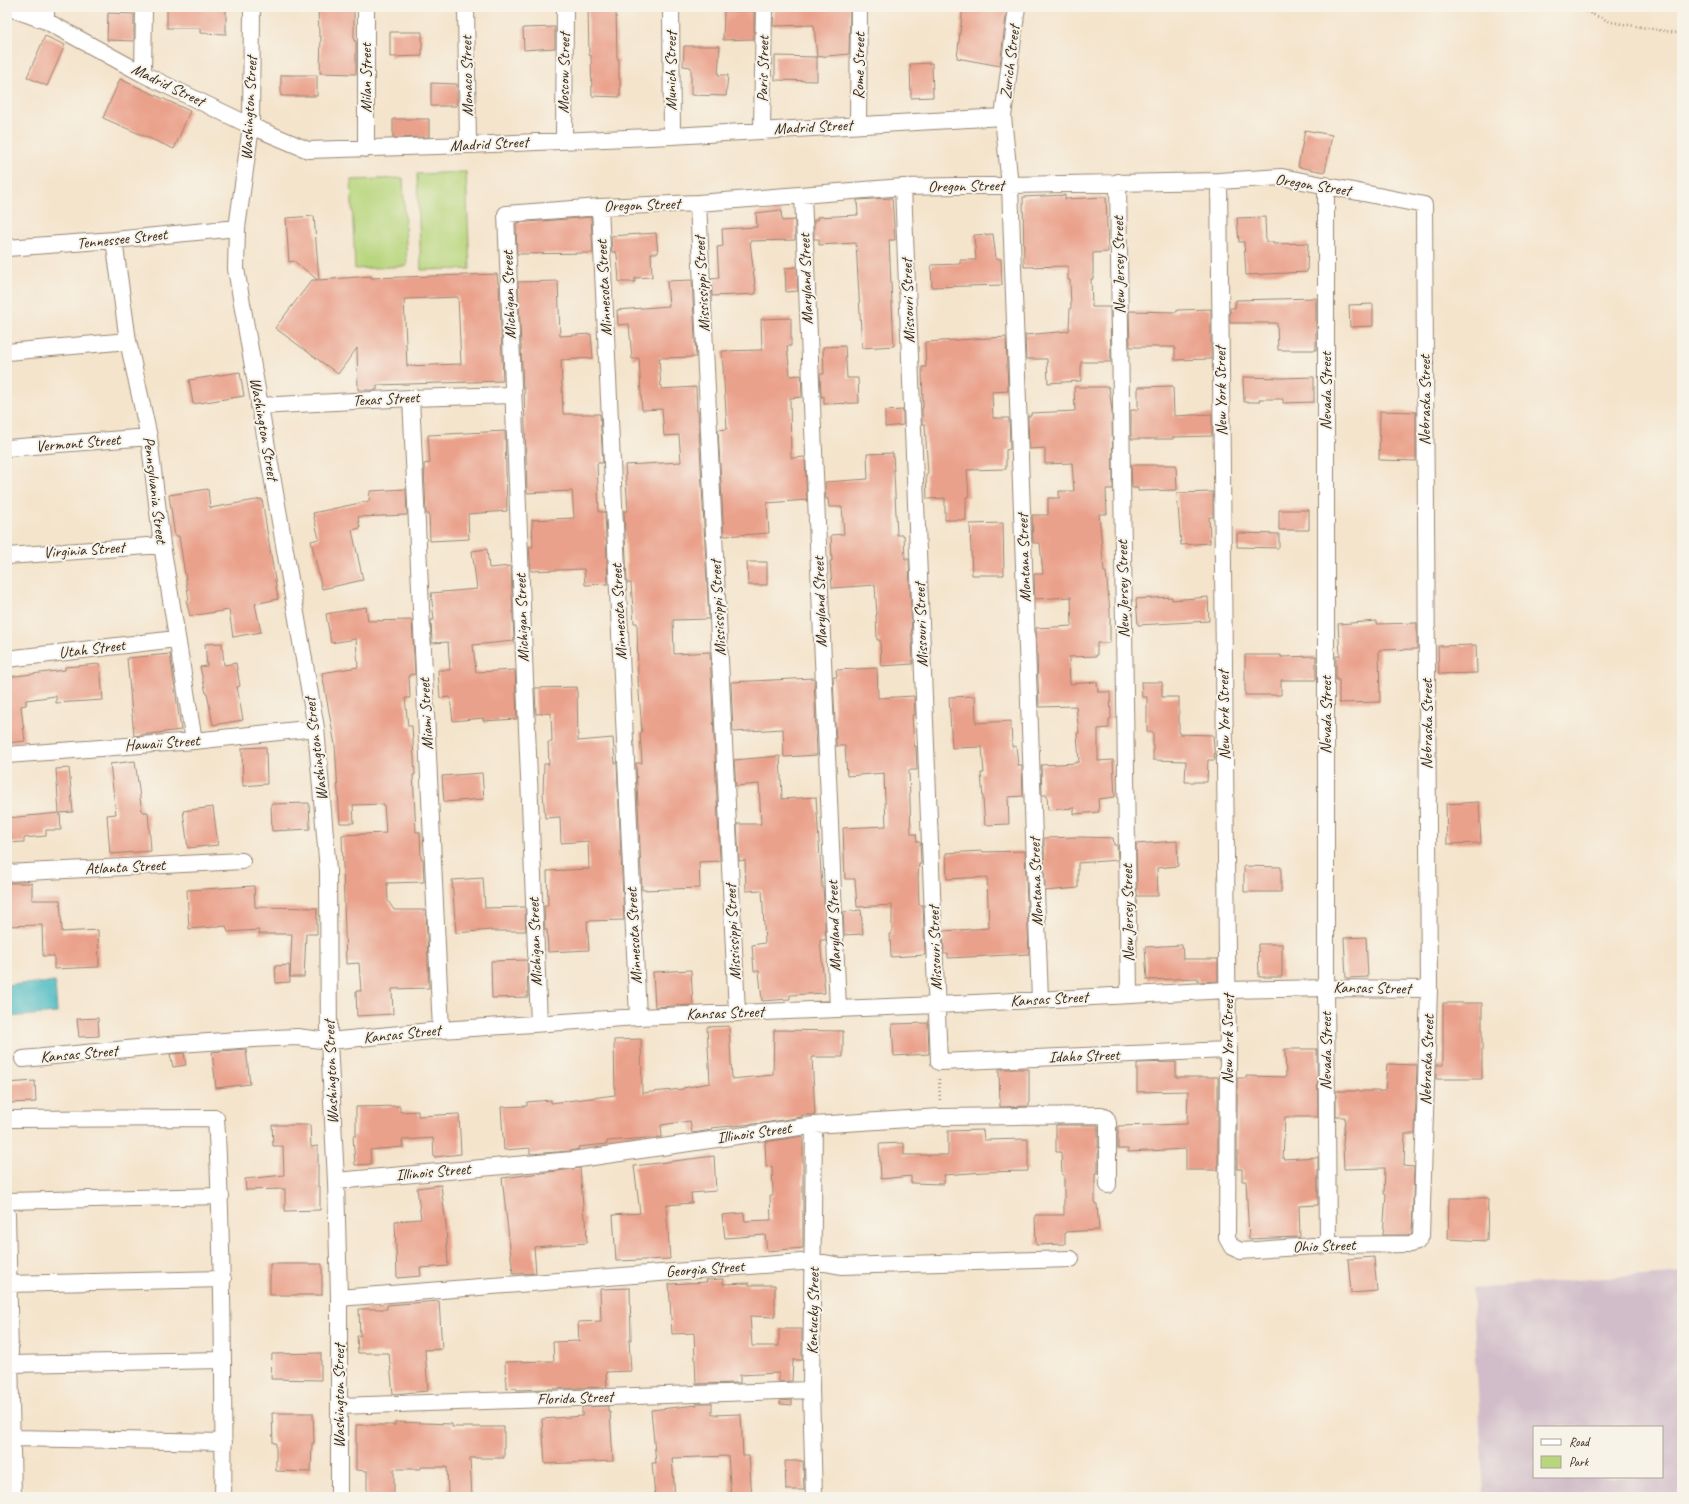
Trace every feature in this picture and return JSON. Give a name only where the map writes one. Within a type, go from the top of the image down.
[{"type":"street","name":"Madrid Street","points":[[8,7],[46,14],[143,74],[251,126],[308,150],[366,149],[672,136],[1003,117]]},
{"type":"street","points":[[143,74],[144,7]]},
{"type":"street","name":"Washington Street","points":[[252,7],[251,126],[238,228],[236,269],[316,728],[328,872],[329,1041],[336,1181],[339,1298],[339,1497]]},
{"type":"street","name":"Milan Street","points":[[366,7],[366,149]]},
{"type":"street","name":"Monaco Street","points":[[466,7],[468,145]]},
{"type":"street","name":"Moscow Street","points":[[564,140],[565,7]]},
{"type":"street","name":"Munich Street","points":[[671,7],[672,136]]},
{"type":"street","name":"Paris Street","points":[[762,130],[764,7]]},
{"type":"street","name":"Rome Street","points":[[858,125],[859,7]]},
{"type":"street","name":"Zurich Street","points":[[1003,117],[1017,7]]},
{"type":"street","name":"Montana Street","points":[[1003,117],[1010,186],[1040,1000]]},
{"type":"street","name":"Oregon Street","points":[[506,214],[600,207],[698,203],[803,196],[903,187],[1219,181],[1282,177],[1424,205]]},
{"type":"street","name":"New York Street","points":[[1219,181],[1228,1050],[1227,1238],[1232,1247]]},
{"type":"street","name":"New Jersey Street","points":[[1118,182],[1129,995]]},
{"type":"street","name":"Nevada Street","points":[[1326,185],[1326,988],[1328,1245]]},
{"type":"street","name":"Missouri Street","points":[[903,187],[939,1062]]},
{"type":"street","name":"Maryland Street","points":[[803,196],[838,1009]]},
{"type":"street","name":"Mississippi Street","points":[[698,203],[737,1012]]},
{"type":"street","name":"Nebraska Street","points":[[1417,1242],[1421,1236],[1429,989],[1424,205]]},
{"type":"street","name":"Minnesota Street","points":[[600,207],[638,1017]]},
{"type":"street","name":"Michigan Street","points":[[506,214],[512,395],[539,1023]]},
{"type":"street","name":"Tennessee Street","points":[[7,248],[114,240],[238,228]]},
{"type":"street","name":"Pennsylvania Street","points":[[114,240],[128,341],[149,437],[162,545],[176,640],[194,741]]},
{"type":"street","points":[[7,352],[128,341]]},
{"type":"street","name":"Texas Street","points":[[259,406],[411,398],[512,395]]},
{"type":"street","name":"Miami Street","points":[[411,398],[440,1030]]},
{"type":"street","name":"Vermont Street","points":[[7,448],[149,437]]},
{"type":"street","name":"Virginia Street","points":[[7,556],[162,545]]},
{"type":"street","name":"Utah Street","points":[[7,659],[176,640]]},
{"type":"street","name":"Hawaii Street","points":[[7,754],[194,741],[316,728]]},
{"type":"street","name":"Atlanta Street","points":[[7,873],[242,861]]},
{"type":"street","name":"Kansas Street","points":[[23,1059],[179,1044],[254,1039],[297,1037],[329,1041],[440,1030],[737,1012],[937,1005],[1227,990],[1326,988],[1429,989]]},
{"type":"street","name":"Idaho Street","points":[[939,1062],[1228,1050]]},
{"type":"street","name":"Illinois Street","points":[[336,1181],[572,1160],[814,1125],[940,1117],[1101,1115],[1106,1118],[1108,1124],[1108,1185]]},
{"type":"street","points":[[7,1119],[216,1118],[221,1196],[223,1279],[223,1497]]},
{"type":"street","name":"Kentucky Street","points":[[814,1125],[814,1261],[811,1390],[814,1497]]},
{"type":"street","points":[[7,1201],[221,1196]]},
{"type":"street","points":[[7,1214],[7,1284],[13,1497]]},
{"type":"street","name":"Ohio Street","points":[[1232,1247],[1241,1251],[1328,1245],[1410,1244],[1417,1242]]},
{"type":"street","name":"Georgia Street","points":[[339,1298],[814,1261],[841,1266],[1071,1259]]},
{"type":"street","points":[[7,1284],[223,1279]]},
{"type":"street","points":[[10,1364],[223,1360]]},
{"type":"street","name":"Florida Street","points":[[339,1406],[811,1390]]},
{"type":"street","points":[[12,1438],[224,1442]]},
{"type":"path","points":[[1575,7],[1611,22],[1676,33],[1682,31]]},
{"type":"path","points":[[939,1062],[940,1117]]},
{"type":"shaded area","points":[[1682,1272],[1682,1497],[1484,1497],[1472,1288]]},
{"type":"green space","points":[[466,172],[470,269],[421,270],[417,174]]},
{"type":"green space","points":[[403,178],[407,266],[355,269],[351,180]]},
{"type":"water","points":[[55,982],[57,1013],[7,1017],[7,985]]},
{"type":"building","points":[[167,7],[226,7],[226,34],[200,33],[200,28],[167,28]]},
{"type":"building","points":[[318,7],[354,7],[356,74],[320,73],[321,36],[319,36]]},
{"type":"building","points":[[588,7],[616,7],[617,59],[619,59],[620,97],[592,96]]},
{"type":"building","points":[[774,7],[850,7],[849,54],[817,57],[814,25],[773,26]]},
{"type":"building","points":[[963,7],[1007,8],[1000,66],[957,58]]},
{"type":"building","points":[[724,11],[754,11],[754,39],[723,40]]},
{"type":"building","points":[[108,13],[134,14],[134,41],[107,40]]},
{"type":"building","points":[[555,27],[555,48],[524,50],[523,28]]},
{"type":"building","points":[[390,32],[422,32],[422,56],[390,57]]},
{"type":"building","points":[[45,36],[65,45],[47,86],[27,77]]},
{"type":"building","points":[[684,46],[720,46],[718,75],[728,75],[726,96],[691,95],[691,67],[683,66]]},
{"type":"building","points":[[775,56],[817,57],[817,81],[775,80]]},
{"type":"building","points":[[932,63],[933,97],[911,98],[910,64]]},
{"type":"building","points":[[281,75],[317,75],[317,96],[281,96]]},
{"type":"building","points":[[120,79],[190,111],[174,149],[103,118]]},
{"type":"building","points":[[431,83],[457,84],[457,106],[431,106]]},
{"type":"building","points":[[393,119],[429,119],[429,137],[393,138]]},
{"type":"building","points":[[1305,130],[1332,135],[1325,172],[1298,167]]},
{"type":"building","points":[[1065,195],[1065,199],[1106,197],[1108,252],[1093,253],[1093,279],[1091,279],[1092,307],[1110,307],[1111,362],[1081,362],[1081,381],[1048,383],[1047,359],[1026,359],[1025,335],[1069,331],[1071,308],[1070,280],[1068,280],[1068,266],[1024,267],[1023,197]]},
{"type":"building","points":[[892,198],[895,240],[889,240],[894,346],[862,348],[856,243],[819,245],[819,239],[814,239],[814,220],[818,220],[817,217],[858,215],[857,200]]},
{"type":"building","points":[[781,210],[782,221],[795,220],[795,240],[750,241],[756,294],[712,296],[711,279],[719,278],[717,247],[723,246],[722,229],[757,227],[756,213]]},
{"type":"building","points":[[314,216],[319,280],[371,276],[371,278],[497,274],[499,283],[503,381],[377,385],[377,390],[358,390],[357,348],[338,374],[275,328],[312,280],[318,280],[294,261],[289,262],[286,218]],"holes":[[[458,297],[461,364],[407,366],[404,299]]]},
{"type":"building","points":[[591,217],[593,253],[517,254],[516,223]]},
{"type":"building","points":[[1265,217],[1266,242],[1273,242],[1273,244],[1308,243],[1307,272],[1246,275],[1244,242],[1239,242],[1237,218]]},
{"type":"building","points":[[656,233],[658,253],[651,253],[652,277],[635,278],[635,282],[619,282],[617,255],[616,252],[612,252],[611,236]]},
{"type":"building","points":[[993,234],[996,259],[1001,259],[1002,285],[932,287],[931,265],[960,264],[960,260],[976,260],[974,235]]},
{"type":"building","points":[[797,267],[798,291],[786,292],[785,268]]},
{"type":"building","points":[[692,280],[696,357],[659,358],[661,389],[696,387],[709,619],[673,620],[674,654],[710,652],[720,861],[699,862],[700,888],[642,890],[636,763],[642,763],[640,733],[642,732],[638,679],[637,623],[634,623],[631,583],[627,583],[624,511],[628,511],[625,465],[681,462],[679,435],[664,436],[662,409],[642,410],[639,358],[632,359],[629,324],[618,325],[617,310],[669,306],[667,281]]},
{"type":"building","points":[[558,281],[560,336],[591,334],[593,358],[561,360],[563,413],[600,414],[603,463],[597,463],[599,512],[605,512],[608,584],[585,585],[584,569],[531,571],[529,547],[533,547],[532,520],[574,518],[572,491],[527,493],[524,388],[518,282]]},
{"type":"building","points":[[1316,298],[1316,350],[1278,350],[1277,323],[1230,323],[1230,308],[1235,308],[1236,300]]},
{"type":"building","points":[[1373,304],[1373,326],[1350,327],[1349,305]]},
{"type":"building","points":[[1211,309],[1211,359],[1175,360],[1175,347],[1130,347],[1129,311],[1177,312],[1177,310]]},
{"type":"building","points":[[791,318],[791,346],[787,346],[790,376],[801,375],[802,397],[790,398],[791,458],[805,457],[807,500],[767,503],[769,533],[724,536],[718,430],[727,429],[722,351],[762,350],[761,319]]},
{"type":"building","points":[[1006,337],[1008,391],[992,392],[993,418],[1009,418],[1010,449],[1006,450],[1006,469],[967,470],[969,497],[966,497],[966,520],[945,520],[945,498],[927,499],[926,474],[928,474],[925,424],[922,424],[922,367],[926,367],[925,342]]},
{"type":"building","points":[[845,346],[847,378],[858,378],[859,403],[824,404],[824,396],[821,397],[820,374],[824,374],[823,347]]},
{"type":"building","points":[[240,372],[244,396],[193,404],[189,380]]},
{"type":"building","points":[[1243,377],[1314,377],[1314,402],[1283,403],[1283,399],[1260,399],[1259,402],[1244,402]]},
{"type":"building","points":[[1173,386],[1174,416],[1212,414],[1212,436],[1173,437],[1173,439],[1131,439],[1131,410],[1138,410],[1138,387]]},
{"type":"building","points":[[1074,387],[1109,387],[1112,411],[1113,489],[1106,489],[1107,514],[1099,514],[1104,572],[1106,572],[1110,611],[1110,643],[1097,643],[1097,656],[1069,657],[1070,684],[1097,682],[1098,692],[1110,692],[1111,719],[1109,719],[1109,728],[1098,729],[1098,761],[1113,760],[1115,797],[1098,799],[1099,812],[1074,814],[1074,808],[1048,810],[1047,795],[1042,795],[1041,765],[1079,762],[1077,733],[1079,733],[1076,706],[1039,707],[1036,628],[1072,626],[1071,597],[1035,599],[1034,574],[1043,574],[1040,543],[1033,543],[1032,515],[1048,515],[1048,498],[1059,498],[1059,491],[1074,491],[1072,463],[1045,464],[1045,448],[1029,449],[1028,416],[1031,416],[1031,413],[1075,411]]},
{"type":"building","points":[[903,410],[903,425],[885,427],[885,411]]},
{"type":"building","points":[[1380,411],[1416,412],[1416,461],[1379,460]]},
{"type":"building","points":[[505,431],[507,511],[468,514],[469,539],[430,541],[429,514],[426,514],[424,464],[430,463],[428,435]]},
{"type":"building","points":[[893,453],[897,535],[904,535],[905,559],[909,559],[913,664],[881,666],[880,640],[877,640],[875,585],[832,588],[830,561],[832,561],[831,535],[844,534],[842,507],[829,507],[828,499],[826,499],[825,482],[868,479],[867,454]]},
{"type":"building","points":[[1131,465],[1176,465],[1177,490],[1138,491],[1138,488],[1132,488]]},
{"type":"building","points":[[208,489],[210,508],[262,499],[278,599],[255,604],[261,632],[233,637],[229,610],[190,616],[186,600],[189,600],[179,536],[175,536],[169,495]]},
{"type":"building","points":[[406,489],[407,515],[358,517],[360,528],[352,530],[363,580],[322,589],[311,541],[319,539],[313,513],[369,501],[370,491]]},
{"type":"building","points":[[1213,492],[1213,517],[1209,517],[1210,543],[1181,545],[1177,493]]},
{"type":"building","points":[[1279,510],[1309,510],[1309,530],[1279,530]]},
{"type":"building","points":[[1003,523],[1004,575],[972,575],[970,524]]},
{"type":"building","points":[[1237,533],[1279,534],[1279,548],[1237,547]]},
{"type":"building","points":[[487,549],[489,568],[511,566],[514,641],[473,645],[476,672],[515,670],[517,719],[483,721],[483,718],[453,721],[450,697],[440,698],[438,670],[450,670],[448,642],[432,643],[431,620],[434,620],[431,593],[477,589],[472,551]]},
{"type":"building","points":[[747,562],[767,562],[767,585],[748,585]]},
{"type":"building","points":[[1172,597],[1172,600],[1208,597],[1209,621],[1138,625],[1136,599]]},
{"type":"building","points":[[366,607],[368,621],[412,620],[415,674],[409,675],[410,698],[405,698],[408,726],[412,726],[416,832],[420,832],[424,882],[387,883],[388,901],[394,910],[426,910],[429,988],[392,989],[393,1014],[357,1016],[356,991],[361,991],[359,963],[346,964],[342,835],[386,833],[384,804],[353,805],[354,823],[340,823],[335,745],[322,673],[358,667],[356,639],[331,643],[326,614]]},
{"type":"building","points":[[1377,621],[1377,624],[1417,623],[1417,649],[1379,650],[1380,702],[1339,703],[1339,680],[1336,680],[1336,656],[1340,656],[1338,624]]},
{"type":"building","points":[[222,643],[224,665],[236,663],[240,686],[237,687],[243,720],[213,725],[200,667],[207,666],[205,644]]},
{"type":"building","points":[[1476,645],[1477,673],[1439,674],[1438,646]]},
{"type":"building","points":[[170,654],[181,730],[134,736],[127,658]]},
{"type":"building","points":[[1245,655],[1281,655],[1281,657],[1316,656],[1316,680],[1281,680],[1281,695],[1245,695]]},
{"type":"building","points":[[100,664],[103,700],[56,703],[56,696],[26,700],[26,705],[21,706],[25,741],[7,743],[7,677],[65,670],[65,667]]},
{"type":"building","points":[[877,668],[878,698],[914,696],[915,715],[912,715],[917,770],[909,770],[911,834],[916,834],[917,842],[920,842],[921,864],[919,864],[918,877],[919,905],[923,905],[925,955],[891,957],[890,934],[892,934],[892,905],[857,907],[855,879],[845,879],[843,828],[886,826],[884,773],[847,776],[845,746],[836,746],[833,677],[837,677],[836,670]]},
{"type":"building","points":[[814,678],[817,755],[784,757],[783,729],[733,732],[731,682]]},
{"type":"building","points":[[1141,682],[1162,682],[1162,697],[1179,697],[1179,734],[1213,735],[1215,760],[1208,760],[1207,782],[1185,782],[1186,761],[1153,760],[1153,732],[1147,732],[1147,697],[1142,697]]},
{"type":"building","points":[[577,687],[578,741],[613,738],[615,763],[617,763],[624,920],[587,921],[589,950],[548,952],[544,906],[548,906],[547,871],[589,869],[588,841],[561,843],[560,817],[545,818],[543,793],[544,764],[549,764],[548,742],[552,742],[551,713],[536,714],[535,688]]},
{"type":"building","points":[[975,696],[976,723],[1011,721],[1012,747],[1016,746],[1018,765],[1022,765],[1023,796],[1008,797],[1009,824],[985,825],[981,773],[984,773],[982,747],[952,748],[949,697]]},
{"type":"building","points":[[266,747],[267,784],[243,786],[242,748]]},
{"type":"building","points":[[780,756],[782,799],[816,797],[826,940],[820,940],[825,993],[790,995],[790,999],[762,1001],[759,971],[754,971],[752,945],[765,943],[762,890],[746,891],[745,860],[739,861],[737,824],[761,824],[759,784],[736,786],[734,760]]},
{"type":"building","points":[[135,761],[142,812],[148,812],[151,851],[110,854],[107,815],[116,814],[110,764]]},
{"type":"building","points":[[69,768],[73,812],[60,813],[61,830],[46,830],[46,836],[24,838],[24,842],[7,843],[7,818],[59,813],[56,769]]},
{"type":"building","points":[[482,773],[484,799],[444,802],[442,776]]},
{"type":"building","points":[[1479,802],[1481,843],[1447,844],[1446,804]]},
{"type":"building","points":[[309,803],[310,829],[272,831],[271,804]]},
{"type":"building","points":[[213,807],[218,845],[188,848],[183,811]]},
{"type":"building","points":[[1044,838],[1113,838],[1114,845],[1117,845],[1118,860],[1078,863],[1078,888],[1045,891]]},
{"type":"building","points":[[1177,841],[1178,866],[1157,868],[1158,896],[1137,896],[1136,844]]},
{"type":"building","points":[[1025,851],[1029,954],[948,958],[948,954],[944,954],[943,931],[989,928],[987,877],[947,879],[946,853]]},
{"type":"building","points":[[1244,866],[1281,867],[1281,892],[1244,892]]},
{"type":"building","points":[[483,878],[485,908],[525,907],[526,931],[491,930],[456,933],[452,880]]},
{"type":"building","points":[[7,883],[32,883],[32,900],[60,900],[62,932],[98,930],[99,967],[54,969],[54,956],[43,956],[42,925],[7,926]]},
{"type":"building","points":[[254,886],[255,907],[317,908],[317,934],[306,934],[304,977],[290,977],[292,934],[259,934],[259,930],[228,932],[226,926],[189,929],[187,890]]},
{"type":"building","points":[[861,910],[863,934],[844,935],[843,912]]},
{"type":"building","points":[[1366,937],[1368,977],[1346,978],[1344,938]]},
{"type":"building","points":[[1258,944],[1282,944],[1282,977],[1259,977]]},
{"type":"building","points":[[1182,945],[1183,959],[1218,959],[1218,981],[1198,982],[1198,978],[1147,980],[1145,947]]},
{"type":"building","points":[[527,960],[528,997],[492,998],[491,961]]},
{"type":"building","points":[[289,965],[290,982],[276,983],[275,966]]},
{"type":"building","points":[[691,970],[693,1005],[655,1007],[653,972]]},
{"type":"building","points":[[1443,1003],[1482,1003],[1482,1079],[1436,1079],[1436,1065],[1443,1065]]},
{"type":"building","points":[[98,1018],[99,1036],[79,1037],[77,1019]]},
{"type":"building","points":[[928,1023],[929,1054],[894,1056],[892,1024]]},
{"type":"building","points":[[729,1026],[732,1079],[773,1075],[774,1030],[843,1031],[843,1057],[812,1057],[815,1115],[802,1115],[802,1117],[764,1123],[711,1128],[712,1130],[692,1133],[690,1121],[661,1125],[662,1137],[607,1141],[607,1144],[578,1147],[579,1149],[571,1151],[530,1154],[530,1148],[504,1150],[501,1107],[527,1106],[527,1102],[551,1100],[551,1103],[615,1095],[614,1040],[641,1039],[642,1093],[683,1089],[710,1083],[707,1027]]},
{"type":"building","points":[[246,1049],[250,1084],[216,1088],[212,1052]]},
{"type":"building","points":[[1285,1049],[1317,1049],[1318,1117],[1285,1117],[1283,1159],[1318,1157],[1318,1205],[1299,1206],[1300,1237],[1249,1239],[1246,1181],[1242,1181],[1242,1169],[1237,1169],[1237,1078],[1246,1078],[1246,1076],[1286,1077]]},
{"type":"building","points":[[184,1053],[186,1065],[173,1067],[170,1054]]},
{"type":"building","points":[[1176,1062],[1176,1077],[1218,1077],[1218,1170],[1186,1170],[1186,1149],[1128,1152],[1128,1149],[1118,1149],[1118,1126],[1187,1124],[1188,1091],[1137,1092],[1137,1063]]},
{"type":"building","points":[[1387,1064],[1417,1065],[1415,1134],[1405,1134],[1404,1166],[1414,1167],[1412,1233],[1409,1235],[1383,1235],[1386,1194],[1384,1194],[1385,1168],[1344,1169],[1343,1144],[1345,1117],[1336,1117],[1336,1091],[1385,1091]]},
{"type":"building","points":[[999,1069],[1029,1069],[1029,1106],[1000,1107]]},
{"type":"building","points":[[35,1081],[36,1102],[7,1103],[7,1083]]},
{"type":"building","points":[[400,1106],[400,1112],[418,1111],[418,1116],[459,1114],[461,1154],[434,1157],[433,1138],[402,1140],[403,1147],[370,1150],[371,1164],[355,1165],[353,1136],[356,1136],[356,1107]]},
{"type":"building","points":[[272,1125],[310,1125],[311,1147],[318,1146],[318,1187],[320,1187],[320,1210],[285,1211],[285,1189],[246,1190],[245,1179],[284,1175],[283,1146],[273,1146]]},
{"type":"building","points":[[1056,1125],[1098,1125],[1098,1173],[1095,1173],[1095,1204],[1097,1204],[1099,1230],[1065,1232],[1065,1244],[1036,1245],[1035,1215],[1064,1215],[1064,1175],[1062,1175],[1061,1152],[1056,1152]]},
{"type":"building","points":[[983,1130],[984,1140],[1028,1139],[1028,1171],[944,1175],[944,1184],[911,1183],[911,1176],[881,1179],[879,1144],[904,1143],[904,1155],[948,1155],[948,1131]]},
{"type":"building","points":[[803,1136],[803,1248],[767,1251],[765,1235],[725,1238],[722,1215],[744,1213],[745,1221],[771,1220],[770,1196],[773,1196],[772,1166],[766,1167],[765,1142]]},
{"type":"building","points":[[714,1156],[716,1191],[691,1193],[692,1203],[666,1205],[670,1259],[616,1261],[613,1215],[640,1213],[634,1166]]},
{"type":"building","points":[[580,1168],[584,1219],[586,1219],[587,1243],[534,1247],[536,1273],[513,1274],[502,1178]]},
{"type":"building","points":[[441,1185],[446,1225],[448,1266],[420,1268],[421,1276],[397,1278],[395,1221],[421,1219],[417,1188]]},
{"type":"building","points":[[1449,1198],[1488,1198],[1487,1241],[1448,1239]]},
{"type":"building","points":[[1374,1257],[1377,1291],[1351,1293],[1348,1259]]},
{"type":"building","points":[[270,1264],[322,1264],[322,1295],[270,1295]]},
{"type":"building","points":[[723,1279],[723,1284],[749,1283],[749,1285],[775,1285],[775,1317],[750,1316],[752,1346],[779,1346],[779,1329],[802,1329],[802,1360],[793,1360],[792,1381],[779,1382],[779,1373],[740,1375],[740,1383],[696,1384],[694,1333],[672,1334],[669,1284],[707,1282],[706,1280]]},
{"type":"building","points":[[630,1288],[631,1340],[629,1340],[631,1371],[606,1372],[607,1387],[517,1390],[516,1388],[506,1389],[505,1362],[554,1361],[553,1342],[579,1341],[578,1322],[601,1321],[600,1289]]},
{"type":"building","points":[[439,1301],[442,1349],[425,1350],[428,1391],[393,1394],[389,1353],[358,1353],[357,1336],[360,1336],[359,1309],[387,1309],[387,1305]]},
{"type":"building","points":[[321,1353],[321,1380],[271,1379],[272,1354]]},
{"type":"building","points":[[792,1400],[792,1405],[780,1404],[780,1401]]},
{"type":"building","points":[[697,1403],[712,1403],[712,1415],[741,1414],[743,1456],[749,1456],[752,1497],[731,1497],[728,1456],[672,1458],[675,1497],[655,1497],[652,1463],[656,1463],[651,1410],[697,1405]]},
{"type":"building","points":[[608,1406],[608,1412],[610,1412],[613,1461],[545,1464],[542,1419],[582,1416],[582,1407]]},
{"type":"building","points":[[272,1413],[313,1413],[314,1443],[312,1443],[311,1472],[276,1471],[276,1443],[273,1443]]},
{"type":"building","points":[[395,1422],[452,1424],[452,1427],[504,1427],[504,1458],[470,1458],[472,1497],[448,1497],[447,1467],[421,1467],[421,1469],[394,1469],[394,1497],[367,1497],[367,1471],[356,1470],[356,1425],[395,1425]]},
{"type":"building","points":[[785,1461],[803,1461],[804,1490],[786,1490]]}]
